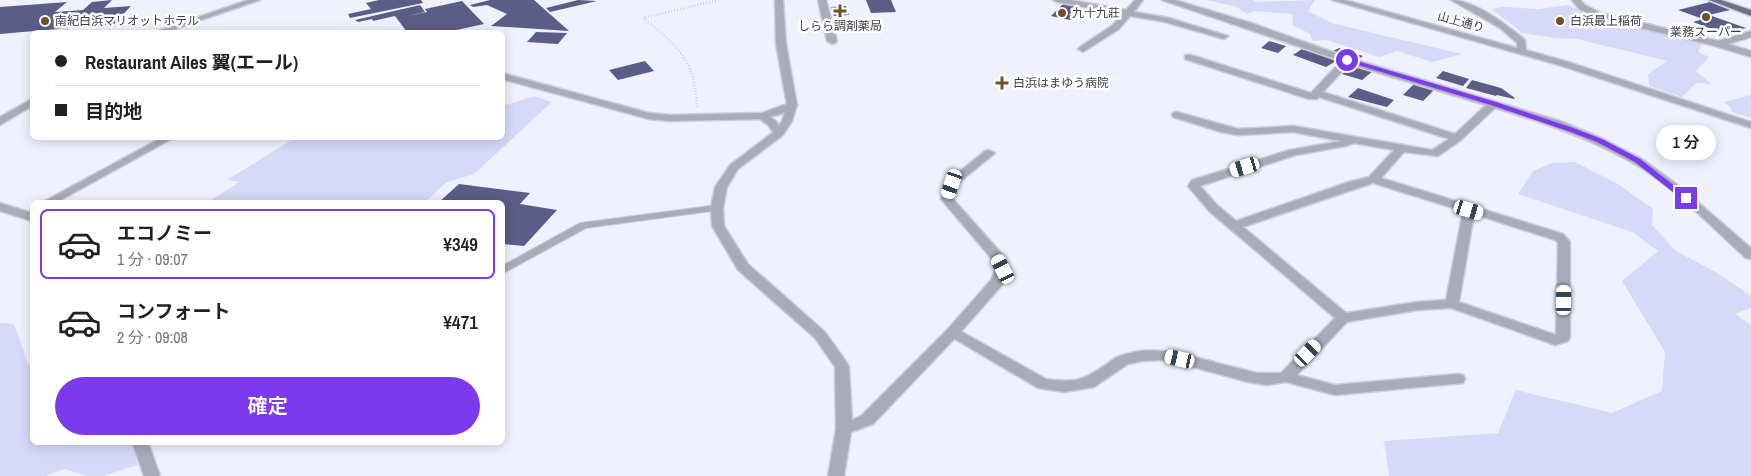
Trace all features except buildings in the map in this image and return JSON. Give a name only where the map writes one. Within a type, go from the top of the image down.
[{"type":"main road","points":[[1713,0],[1751,13]]},
{"type":"street","points":[[165,30],[256,0]]},
{"type":"street","points":[[779,0],[781,44],[792,105],[787,121],[778,133],[734,167],[721,187],[717,208],[718,226],[743,267],[820,335],[842,367],[844,429],[836,476]]},
{"type":"street","points":[[822,0],[832,41]]},
{"type":"street","points":[[1057,0],[1166,20],[1224,36]]},
{"type":"street","points":[[1084,49],[1116,27],[1139,0]]},
{"type":"street","points":[[1166,0],[1248,25],[1347,60],[1556,123],[1600,141],[1638,161],[1674,188],[1751,254]]},
{"type":"street","name":"山上通り","points":[[1336,0],[1605,76],[1751,126]]},
{"type":"street","points":[[1455,0],[1503,26],[1522,42],[1521,51]]},
{"type":"street","points":[[1576,0],[1582,7],[1598,15],[1718,44],[1751,54]]},
{"type":"street","points":[[1718,44],[1751,34]]},
{"type":"street","points":[[1188,57],[1313,98],[1347,60]]},
{"type":"street","points":[[505,77],[649,116],[697,118],[762,116],[792,105]]},
{"type":"street","points":[[1318,93],[1457,138]]},
{"type":"street","points":[[0,122],[30,103]]},
{"type":"street","points":[[1177,115],[1225,130],[1238,132],[1293,129],[1434,154],[1457,138],[1493,104]]},
{"type":"street","points":[[762,116],[772,123],[778,133]]},
{"type":"street","points":[[53,200],[164,140]]},
{"type":"street","points":[[1343,318],[1213,208],[1194,186],[1196,182],[1294,152],[1346,143],[1351,140]]},
{"type":"street","points":[[1373,179],[1401,149]]},
{"type":"street","points":[[844,429],[867,420],[953,332],[997,282],[1003,269],[997,257],[947,199],[952,184],[989,153]]},
{"type":"street","points":[[953,332],[1043,384],[1064,387],[1089,383],[1124,360],[1142,356],[1164,355],[1259,378],[1275,380],[1286,376],[1343,318],[1417,306],[1452,304],[1555,340],[1563,338],[1564,242],[1559,237],[1373,179],[1353,184],[1234,226]]},
{"type":"street","points":[[0,207],[30,214]]},
{"type":"street","points":[[1452,304],[1469,210]]},
{"type":"street","points":[[1286,376],[1334,390],[1458,379]]},
{"type":"street","points":[[141,445],[152,476]]},
{"type":"lane","points":[[505,269],[583,225],[717,208]]},
{"type":"path","points":[[697,118],[697,92],[694,74],[681,50],[643,18],[719,0]]},
{"type":"shaded area","points":[[1207,0],[1253,0],[1257,2],[1315,0],[1308,11],[1331,23],[1462,54],[1432,62],[1397,51],[1379,57],[1327,40],[1313,41],[1310,34],[1293,25],[1292,14],[1254,11],[1247,14],[1237,7]]},
{"type":"shaded area","points":[[1569,5],[1587,15],[1702,44],[1698,52],[1709,57],[1696,71],[1711,84],[1696,83],[1682,97],[1649,86],[1648,74],[1667,61],[1577,39],[1523,33],[1491,9],[1502,7],[1538,9]]},
{"type":"shaded area","points":[[1751,95],[1751,118],[1732,112],[1731,108],[1724,102]]},
{"type":"shaded area","points":[[534,96],[552,102],[474,174],[447,182],[427,200],[211,200],[239,182],[227,180],[292,140],[505,140],[505,105]]},
{"type":"shaded area","points":[[1575,162],[1618,184],[1653,209],[1652,225],[1676,251],[1717,273],[1751,296],[1751,308],[1735,314],[1751,325],[1751,476],[1389,476],[1384,441],[1498,433],[1516,390],[1612,413],[1662,391],[1665,352],[1622,281],[1658,251],[1632,232],[1518,194],[1533,171],[1552,163]]},
{"type":"shaded area","points":[[0,323],[14,324],[30,366],[30,445],[132,445],[138,465],[103,476],[88,476],[64,469],[45,476],[0,476]]},
{"type":"place","name":"しらら調剤薬局","points":[[840,11]]},
{"type":"place","name":"九十九莊","points":[[1062,13]]},
{"type":"place","name":"業務スーパー","points":[[1706,17]]},
{"type":"place","name":"南紀白浜マリオットホテル","points":[[45,21]]},
{"type":"place","name":"白浜最上稲荷","points":[[1560,21]]},
{"type":"place","name":"白浜はまゆう病院","points":[[1002,83]]},
{"type":"route","points":[[1347,60],[1571,129],[1600,141],[1638,161],[1686,198]]}]
